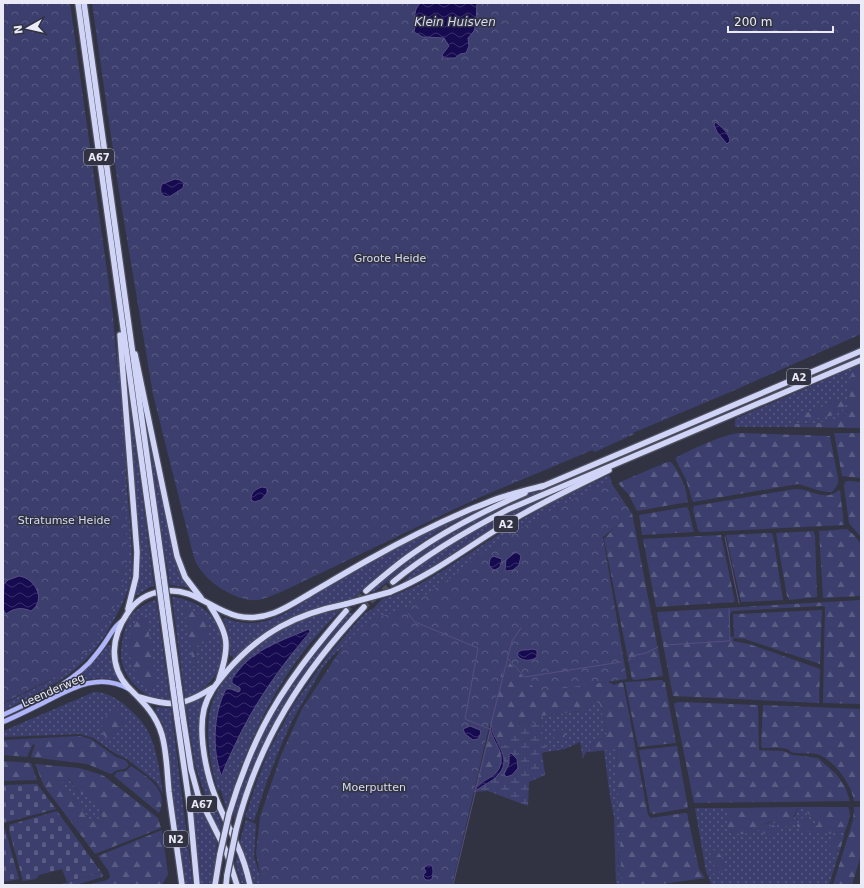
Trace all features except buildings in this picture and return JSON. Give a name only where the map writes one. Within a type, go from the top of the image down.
[{"type":"highway","name":"A67","points":[[78,3],[120,311],[161,579]]},
{"type":"highway","name":"A67","points":[[84,3],[131,343],[180,718],[197,885]]},
{"type":"highway","name":"A67","points":[[120,311],[120,336],[137,552],[136,577],[127,613]]},
{"type":"highway","name":"A67","points":[[131,343],[137,358],[177,556],[185,577],[202,600]]},
{"type":"highway","name":"A2","points":[[366,591],[411,554],[446,531],[506,502],[861,351]]},
{"type":"highway","name":"A2","points":[[392,582],[433,552],[480,524],[549,491],[861,360]]},
{"type":"highway","name":"A2","points":[[218,681],[248,649],[273,630],[307,614],[390,592],[405,586],[428,574],[514,519],[611,470],[624,460]]},
{"type":"highway","name":"A2","points":[[209,604],[228,614],[241,617],[256,617],[270,614],[293,604],[386,550],[441,522],[505,496],[543,486]]},
{"type":"highway","name":"N2","points":[[182,885],[163,738],[154,717],[137,695],[127,686],[121,676],[114,657],[115,640],[123,619],[132,606],[146,596],[170,590],[191,594],[209,604],[221,622],[226,640],[226,657],[218,681],[213,687],[206,701],[203,714],[203,743],[206,764],[214,794],[238,846],[250,885]]},
{"type":"highway","points":[[226,885],[236,830],[252,779],[265,748],[280,718],[300,684],[321,655],[364,607]]},
{"type":"highway","points":[[215,885],[229,814],[255,742],[272,711],[310,654],[346,611]]},
{"type":"highway","name":"N2","points":[[137,695],[162,704],[179,704],[197,698],[213,687]]},
{"type":"highway","name":"A67","points":[[180,718],[198,795],[226,851],[237,885]]},
{"type":"main road","name":"Leenderweg","points":[[3,715],[54,689],[74,676],[95,656],[116,625],[123,619]]},
{"type":"main road","name":"Leenderweg","points":[[3,722],[66,691],[97,681],[110,682],[124,686],[137,695]]},
{"type":"green space","name":"Stratumse Heide","points":[[3,3],[70,3],[113,315],[124,463],[127,561],[120,596],[89,650],[64,673],[3,703]]},
{"type":"green space","name":"Groote Heide","points":[[92,3],[861,3],[861,334],[735,390],[478,498],[279,593],[258,600],[250,600],[234,595],[211,581],[198,567],[195,561],[153,394],[118,185]]},
{"type":"green space","points":[[116,341],[122,396],[127,489],[131,530],[132,571],[128,589],[119,611],[105,635],[82,663],[54,684],[3,711],[3,704],[53,679],[118,381]]},
{"type":"green space","points":[[861,364],[861,428],[787,427],[787,424],[830,421],[843,416],[847,412],[849,406],[849,384],[851,376],[854,370]]},
{"type":"green space","points":[[859,365],[853,373],[850,381],[850,404],[848,410],[843,416],[835,420],[817,423],[787,424],[787,427],[735,427],[735,419]],"holes":[[[844,397],[833,415],[794,419]]]},
{"type":"green space","points":[[125,367],[154,586],[138,595],[135,594],[140,567],[140,540]]},
{"type":"green space","points":[[844,397],[843,409],[834,415],[819,418],[792,419]]},
{"type":"green space","points":[[144,407],[167,516],[188,586],[187,587],[170,585]]},
{"type":"green space","points":[[626,432],[634,434],[595,452],[593,451],[596,441]]},
{"type":"green space","points":[[739,433],[830,436],[838,478],[836,487],[832,492],[829,492],[798,484],[693,502],[686,480],[675,458],[715,440]]},
{"type":"green space","points":[[834,433],[861,433],[861,478],[842,476]]},
{"type":"green space","points":[[667,462],[671,462],[680,476],[686,491],[688,502],[637,511],[629,495],[618,483]]},
{"type":"green space","points":[[609,475],[612,482],[565,505],[445,585],[349,642],[332,656],[322,669],[293,719],[267,781],[254,821],[245,817],[269,750],[294,704],[329,654],[365,613],[374,608],[382,599],[418,585],[516,523],[553,502]]},
{"type":"green space","name":"Moerputten","points":[[610,481],[632,514],[603,537],[627,679],[538,692],[505,658],[452,885],[262,885],[256,853],[260,817],[281,755],[302,709],[343,646],[369,620],[407,607],[448,580],[501,540],[553,509]]},
{"type":"green space","points":[[845,482],[861,482],[861,537],[849,523],[844,486]]},
{"type":"green space","points":[[549,485],[550,488],[508,507],[450,538],[431,550],[374,592],[369,592],[407,561],[447,533],[484,513]]},
{"type":"green space","points":[[795,489],[825,495],[832,494],[840,490],[844,525],[703,532],[698,530],[693,510],[694,506]]},
{"type":"green space","points":[[552,494],[553,495],[438,565],[400,585],[432,557],[451,544],[492,522]]},
{"type":"green space","points":[[493,503],[444,528],[423,541],[382,572],[351,601],[318,608],[292,617],[264,633],[250,644],[231,663],[230,662],[234,658],[230,655],[229,637],[223,619],[225,618],[241,623],[252,623],[263,622],[275,618],[293,609],[330,585],[399,546],[455,519]]},
{"type":"green space","points":[[687,507],[694,532],[642,535],[639,515]]},
{"type":"green space","points":[[632,513],[663,676],[635,680],[632,679],[604,539],[620,522]]},
{"type":"green space","points":[[847,529],[861,544],[861,596],[823,598],[819,531]]},
{"type":"green space","points":[[813,531],[815,535],[817,597],[789,600],[787,596],[776,533]]},
{"type":"green space","points":[[772,533],[783,600],[741,602],[726,535]]},
{"type":"green space","points":[[721,535],[735,602],[656,607],[643,539]]},
{"type":"green space","points":[[172,597],[192,602],[203,608],[212,617],[222,638],[222,662],[217,673],[204,688],[185,698]],"holes":[[[185,608],[209,640],[195,648],[197,665],[194,666]]]},
{"type":"green space","points":[[156,599],[170,701],[152,698],[144,693],[131,680],[122,664],[121,647],[126,626],[131,615],[144,605]]},
{"type":"green space","points":[[861,600],[861,704],[823,703],[825,607],[822,606],[732,611],[730,614],[729,637],[734,637],[733,614],[822,610],[820,664],[745,639],[734,638],[733,641],[749,644],[820,669],[819,703],[673,696],[658,612]]},
{"type":"green space","points":[[185,608],[201,615],[209,627],[209,640],[199,645],[195,649],[197,665],[193,666]]},
{"type":"green space","points":[[341,610],[305,649],[273,697],[239,771],[226,810],[221,789],[218,791],[213,773],[208,735],[209,716],[213,700],[221,686],[231,671],[243,658],[271,636],[305,619],[320,614]],"holes":[[[310,632],[267,688],[240,733],[221,775],[219,768],[221,702],[226,689],[238,692],[240,691],[240,688],[232,683],[232,679],[246,662],[265,649]]]},
{"type":"green space","points":[[146,612],[157,690],[146,686],[139,680],[134,669],[129,649],[129,637],[131,630],[138,619]]},
{"type":"green space","points":[[347,612],[354,614],[313,662],[288,699],[250,778],[235,820],[233,812],[239,793],[265,729],[284,696],[308,660]]},
{"type":"green space","points":[[108,644],[111,646],[112,660],[120,681],[97,678],[88,680],[80,682],[45,698],[75,679],[96,660]]},
{"type":"green space","points":[[504,657],[537,690],[608,682],[614,685],[623,682],[648,815],[651,818],[687,813],[699,869],[705,878],[655,885],[622,885],[616,749],[590,752],[591,745],[607,734],[601,707],[598,701],[594,700],[582,711],[540,716],[534,723],[521,721],[508,744],[500,746],[495,737],[491,723],[474,718]]},
{"type":"green space","points":[[662,680],[665,683],[676,743],[638,747],[625,682]]},
{"type":"green space","points":[[94,692],[107,694],[118,700],[125,705],[144,725],[153,743],[163,794],[156,782],[127,759],[116,754],[93,738],[80,734],[3,737],[3,731]]},
{"type":"green space","points":[[203,698],[199,731],[202,763],[222,825],[220,833],[209,807],[195,765],[186,706]]},
{"type":"green space","points":[[594,700],[598,701],[601,707],[607,734],[591,745],[590,752],[586,752],[583,759],[580,742],[565,749],[546,752],[540,716],[582,711]]},
{"type":"green space","points":[[679,702],[758,705],[759,750],[783,751],[793,755],[818,758],[837,775],[845,787],[850,801],[694,803],[674,704]]},
{"type":"green space","points":[[763,705],[861,709],[861,801],[854,801],[853,795],[846,781],[837,768],[826,758],[814,754],[794,753],[782,748],[762,748]]},
{"type":"green space","points":[[157,707],[171,708],[193,885],[185,885],[166,739],[163,724],[155,710]]},
{"type":"green space","points":[[118,709],[125,724],[117,727],[115,737],[108,740],[103,734],[101,723],[108,714]]},
{"type":"green space","points":[[540,716],[546,752],[542,753],[545,775],[529,782],[528,806],[488,791],[474,792],[491,781],[498,774],[503,760],[500,746],[508,744],[521,721],[534,723]]},
{"type":"green space","points":[[490,729],[491,735],[502,757],[502,763],[496,773],[475,788]]},
{"type":"green space","points":[[559,729],[563,731],[565,735],[563,739],[559,741],[555,739],[553,735],[555,731]]},
{"type":"green space","points":[[79,736],[91,739],[116,757],[125,760],[129,765],[125,769],[117,770],[111,774],[87,764],[31,757],[35,745],[33,744],[27,757],[3,755],[3,740]]},
{"type":"green space","points":[[677,746],[688,808],[653,814],[650,812],[639,750]]},
{"type":"green space","points":[[616,748],[622,885],[616,885],[619,869],[618,851],[604,750]]},
{"type":"green space","points":[[3,761],[31,763],[37,780],[3,781]]},
{"type":"green space","points":[[35,764],[79,768],[99,774],[104,776],[158,818],[161,828],[95,854],[44,786]],"holes":[[[69,778],[80,794],[86,792],[100,810],[102,817],[93,822],[90,820],[61,783]]]},
{"type":"green space","points":[[131,766],[150,779],[159,791],[162,798],[162,805],[159,813],[114,776],[117,772],[126,771]]},
{"type":"green space","points":[[68,778],[80,794],[86,791],[100,810],[102,817],[93,822],[90,820],[61,783]]},
{"type":"green space","points":[[37,784],[56,809],[3,823],[3,785]]},
{"type":"green space","points":[[190,785],[217,842],[212,885],[200,885]]},
{"type":"green space","points":[[798,807],[806,807],[805,809],[807,813],[819,823],[819,825],[816,826],[805,818],[805,831],[834,833],[845,831],[843,840],[838,837],[836,851],[840,850],[829,885],[712,885],[706,872],[695,808],[727,808],[731,833],[754,832],[772,821],[787,826],[795,816]]},
{"type":"green space","points":[[798,807],[791,822],[783,829],[776,822],[772,821],[767,823],[761,829],[749,833],[736,834],[728,831],[727,829],[727,808]]},
{"type":"green space","points":[[806,807],[848,807],[850,816],[845,831],[821,834],[808,832],[797,828],[797,825],[802,818],[805,818],[816,826],[819,824],[806,811]]},
{"type":"green space","points":[[854,807],[861,807],[861,855],[852,885],[833,885],[853,820]]},
{"type":"green space","points":[[57,811],[101,872],[67,882],[62,869],[39,875],[36,879],[23,881],[9,830],[9,825]]},
{"type":"green space","points":[[614,818],[617,833],[618,852],[618,878],[616,885]]},
{"type":"green space","points":[[246,819],[256,824],[254,857],[263,885],[254,885],[240,841]]},
{"type":"green space","points":[[773,825],[778,829],[777,833],[771,835],[763,833],[763,829]]},
{"type":"green space","points":[[3,827],[5,829],[19,879],[3,882]]},
{"type":"green space","points":[[162,830],[168,874],[162,885],[88,885],[107,880],[110,877],[109,872],[98,856]]},
{"type":"green space","points":[[838,837],[843,840],[840,850],[833,851],[830,849],[829,844],[832,838]]},
{"type":"green space","points":[[714,850],[718,852],[723,862],[722,869],[716,875],[710,871],[715,865],[710,853]]},
{"type":"green space","points":[[237,855],[247,885],[242,885],[235,863]]},
{"type":"green space","points":[[101,872],[103,875],[102,877],[76,885],[58,885]]},
{"type":"water","name":"Klein Huisven","points":[[420,3],[477,3],[476,24],[474,31],[468,38],[469,46],[466,53],[460,54],[455,58],[444,58],[442,55],[449,46],[444,38],[423,37],[414,32],[416,9]]},
{"type":"water","points":[[715,122],[728,135],[730,141],[727,144],[717,132],[714,125]]},
{"type":"water","points":[[175,179],[184,183],[183,188],[169,197],[164,196],[161,191],[162,184]]},
{"type":"water","points":[[262,487],[267,488],[267,493],[261,500],[254,502],[251,499],[252,494]]},
{"type":"water","points":[[517,552],[521,556],[519,565],[513,570],[505,570],[506,560]]},
{"type":"water","points":[[493,556],[502,559],[500,567],[495,570],[489,565],[490,559]]},
{"type":"water","points":[[19,576],[30,581],[34,585],[37,590],[38,601],[36,606],[31,611],[18,609],[12,610],[6,614],[3,609],[4,584],[8,580]]},
{"type":"water","points":[[309,629],[310,632],[288,659],[258,701],[241,731],[221,775],[215,743],[216,720],[218,709],[226,689],[231,689],[238,692],[240,691],[240,688],[232,683],[232,679],[246,662],[260,651]]},
{"type":"water","points":[[522,650],[537,650],[537,657],[532,659],[522,659],[517,654]]},
{"type":"water","points":[[491,722],[493,734],[503,756],[504,761],[502,770],[490,782],[474,792],[479,784],[496,773],[501,763],[500,752],[491,733]]},
{"type":"water","points":[[470,726],[480,730],[481,733],[478,739],[473,740],[465,734],[463,729]]},
{"type":"water","points":[[511,753],[517,759],[518,768],[512,775],[506,777],[504,774],[509,764],[509,755]]},
{"type":"water","points":[[427,865],[431,865],[433,869],[432,879],[430,880],[426,880],[423,875],[426,872],[424,868]]},
{"type":"waterway","points":[[725,537],[739,603]]},
{"type":"waterway","points":[[665,645],[729,641],[729,609]]},
{"type":"waterway","points":[[408,613],[415,622],[478,648],[465,719],[490,729],[490,731],[453,885]]},
{"type":"waterway","points":[[491,724],[512,641],[521,628]]},
{"type":"waterway","points":[[628,661],[632,656],[646,653],[658,647]]},
{"type":"waterway","points":[[507,658],[525,677],[621,662]]},
{"type":"tunnel","points":[[364,607],[393,582]]},
{"type":"tunnel","points":[[346,611],[366,591]]}]
